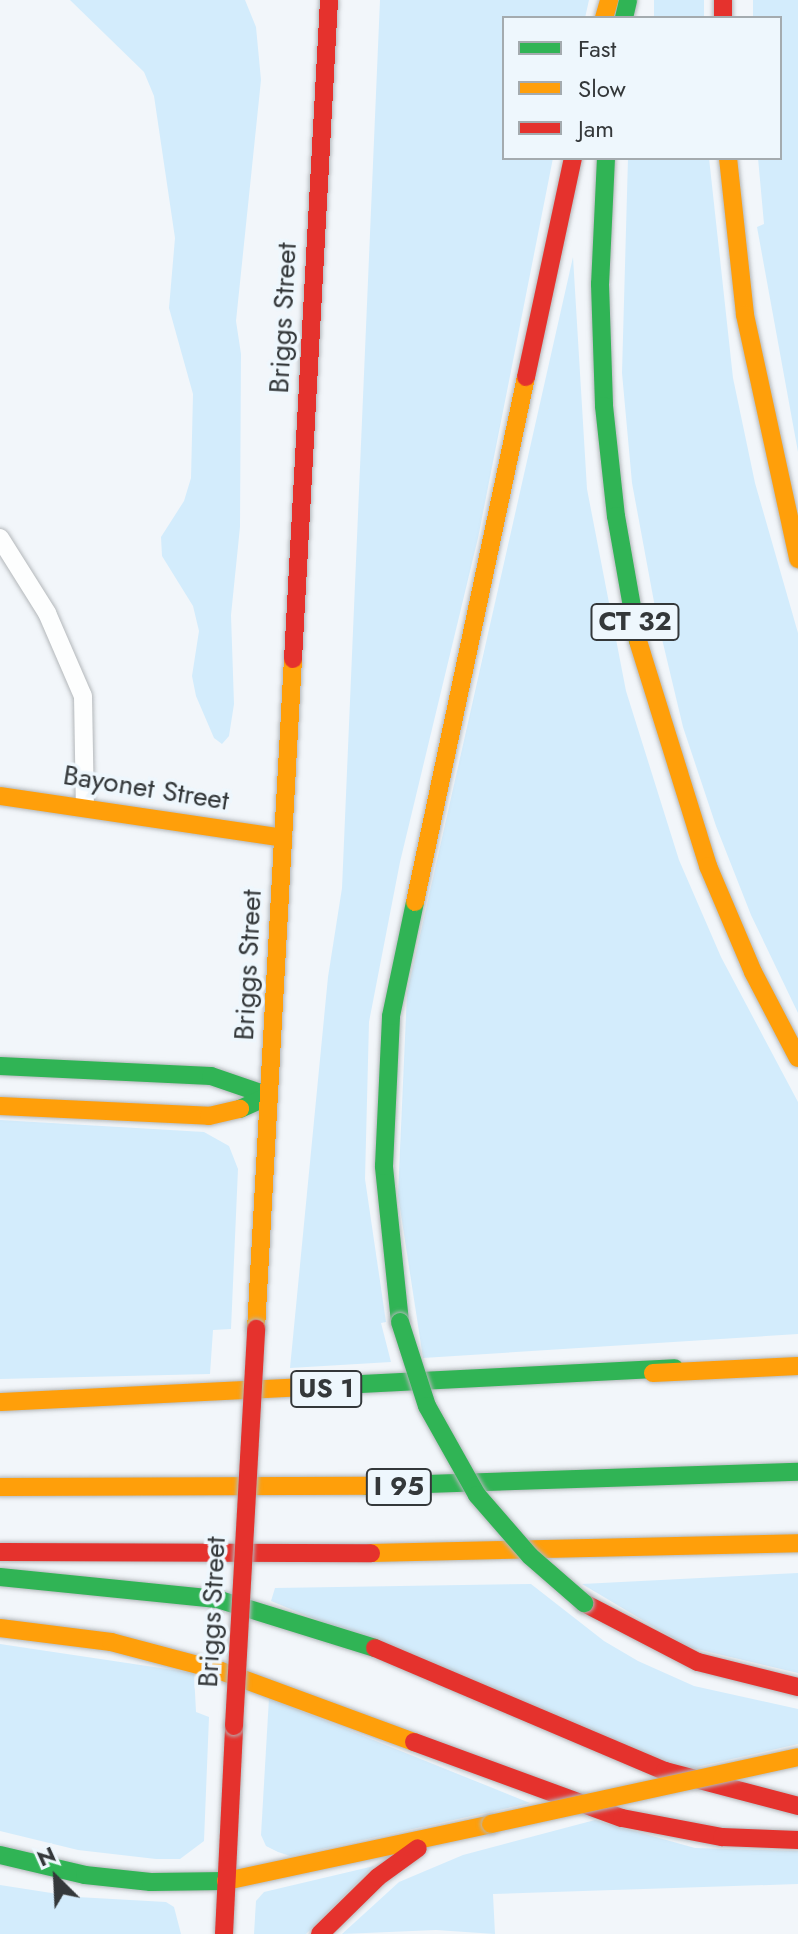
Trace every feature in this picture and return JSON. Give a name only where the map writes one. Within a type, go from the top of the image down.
[{"type":"main road","name":"Briggs Street","points":[[224,1934],[329,0]]},
{"type":"main road","points":[[573,160],[391,1016],[384,1166],[400,1322],[427,1406],[477,1495],[530,1556],[584,1603],[698,1662],[798,1687]]},
{"type":"main road","name":"CT 32","points":[[606,160],[600,284],[604,406],[616,516],[639,645],[708,866],[748,961],[798,1058]]},
{"type":"main road","points":[[728,160],[745,315],[798,559]]},
{"type":"main road","name":"Bayonet Street","points":[[0,796],[85,806],[283,838]]},
{"type":"main road","points":[[0,1066],[211,1076],[269,1096]]},
{"type":"main road","points":[[0,1106],[209,1116],[252,1106],[269,1096]]},
{"type":"main road","points":[[653,1373],[798,1350]]},
{"type":"main road","name":"US 1","points":[[0,1402],[798,1366]]},
{"type":"main road","name":"I 95","points":[[0,1487],[387,1487],[798,1472]]},
{"type":"main road","points":[[0,1552],[392,1553],[798,1543]]},
{"type":"main road","points":[[0,1577],[117,1585],[217,1599],[269,1613],[367,1644],[688,1779],[798,1806]]},
{"type":"main road","points":[[0,1628],[111,1642],[221,1671],[622,1818],[722,1837],[798,1840]]},
{"type":"main road","points":[[0,1855],[112,1878],[226,1881],[798,1757]]},
{"type":"main road","points":[[320,1934],[378,1877],[435,1837]]},
{"type":"street","points":[[0,538],[47,613],[83,696],[85,806]]},
{"type":"shaded area","points":[[70,0],[245,0],[256,27],[261,80],[236,321],[241,354],[240,527],[231,615],[234,704],[229,736],[222,744],[214,738],[196,696],[192,676],[199,631],[193,606],[162,556],[161,537],[184,501],[191,478],[193,394],[169,308],[175,238],[154,96],[144,72]]},
{"type":"shaded area","points":[[380,0],[589,0],[585,16],[502,16],[502,160],[553,160],[478,538],[400,862],[369,1022],[365,1179],[386,1322],[381,1323],[391,1362],[290,1368],[328,977],[342,888]]},
{"type":"shaded area","points":[[654,0],[704,0],[704,16],[654,16]]},
{"type":"shaded area","points":[[753,0],[798,0],[798,452],[757,227],[764,224],[758,160],[782,160],[782,16],[753,16]]},
{"type":"shaded area","points":[[628,160],[709,160],[733,378],[755,483],[798,633],[798,1013],[751,915],[716,826],[683,727],[657,618],[632,483],[622,373]]},
{"type":"shaded area","points":[[573,257],[587,489],[626,691],[679,860],[721,957],[798,1102],[798,1334],[423,1358],[398,1195],[407,993]]},
{"type":"shaded area","points":[[0,1120],[204,1132],[229,1146],[238,1169],[231,1329],[213,1330],[210,1374],[0,1379]]},
{"type":"shaded area","points":[[798,1573],[798,1673],[688,1647],[582,1584]]},
{"type":"shaded area","points":[[531,1584],[604,1641],[638,1661],[694,1686],[798,1709],[798,1744],[683,1770],[271,1601],[275,1588]]},
{"type":"shaded area","points":[[0,1644],[194,1673],[196,1712],[209,1717],[204,1841],[180,1859],[156,1859],[78,1850],[0,1831]]},
{"type":"shaded area","points":[[269,1698],[530,1803],[290,1856],[278,1852],[266,1846],[261,1835]]},
{"type":"shaded area","points":[[595,1820],[695,1848],[798,1851],[798,1884],[493,1894],[495,1934],[436,1930],[342,1934],[399,1882],[463,1855]]},
{"type":"shaded area","points":[[374,1866],[306,1934],[254,1934],[256,1901],[264,1892]]},
{"type":"shaded area","points":[[0,1885],[77,1897],[166,1902],[174,1907],[181,1934],[0,1934]]},
{"type":"traffic: fast","points":[[624,16],[628,0]]},
{"type":"traffic: fast","points":[[606,160],[600,284],[604,406],[616,516],[638,641]]},
{"type":"traffic: fast","points":[[400,1322],[384,1166],[391,1016],[415,902]]},
{"type":"traffic: fast","points":[[0,1066],[211,1076],[269,1096],[240,1109]]},
{"type":"traffic: fast","points":[[400,1322],[427,1406],[477,1495],[530,1556],[584,1603]]},
{"type":"traffic: fast","points":[[302,1387],[675,1368]]},
{"type":"traffic: fast","points":[[366,1486],[798,1472]]},
{"type":"traffic: fast","points":[[0,1577],[217,1599],[375,1648]]},
{"type":"traffic: fast","points":[[0,1855],[85,1875],[151,1882],[226,1881]]},
{"type":"traffic: slow","points":[[605,16],[609,0]]},
{"type":"traffic: slow","points":[[728,160],[745,315],[798,559]]},
{"type":"traffic: slow","points":[[415,902],[526,377]]},
{"type":"traffic: slow","points":[[638,641],[708,866],[753,972],[798,1058]]},
{"type":"traffic: slow","points":[[256,1329],[293,659]]},
{"type":"traffic: slow","points":[[0,796],[283,838]]},
{"type":"traffic: slow","points":[[0,1106],[209,1116],[240,1109]]},
{"type":"traffic: slow","points":[[653,1373],[798,1366]]},
{"type":"traffic: slow","points":[[0,1402],[302,1387]]},
{"type":"traffic: slow","points":[[0,1487],[366,1486]]},
{"type":"traffic: slow","points":[[371,1553],[798,1543]]},
{"type":"traffic: slow","points":[[0,1628],[111,1642],[221,1671],[414,1742]]},
{"type":"traffic: slow","points":[[491,1824],[798,1757]]},
{"type":"traffic: slow","points":[[226,1881],[491,1824]]},
{"type":"traffic: jam","points":[[293,659],[329,0]]},
{"type":"traffic: jam","points":[[723,0],[723,16]]},
{"type":"traffic: jam","points":[[526,377],[573,160]]},
{"type":"traffic: jam","points":[[234,1726],[256,1329]]},
{"type":"traffic: jam","points":[[0,1552],[371,1553]]},
{"type":"traffic: jam","points":[[584,1603],[698,1662],[798,1687]]},
{"type":"traffic: jam","points":[[375,1648],[665,1771],[798,1806]]},
{"type":"traffic: jam","points":[[224,1934],[234,1726]]},
{"type":"traffic: jam","points":[[414,1742],[622,1818],[722,1837],[798,1840]]},
{"type":"traffic: jam","points":[[320,1934],[378,1877],[418,1848]]}]
